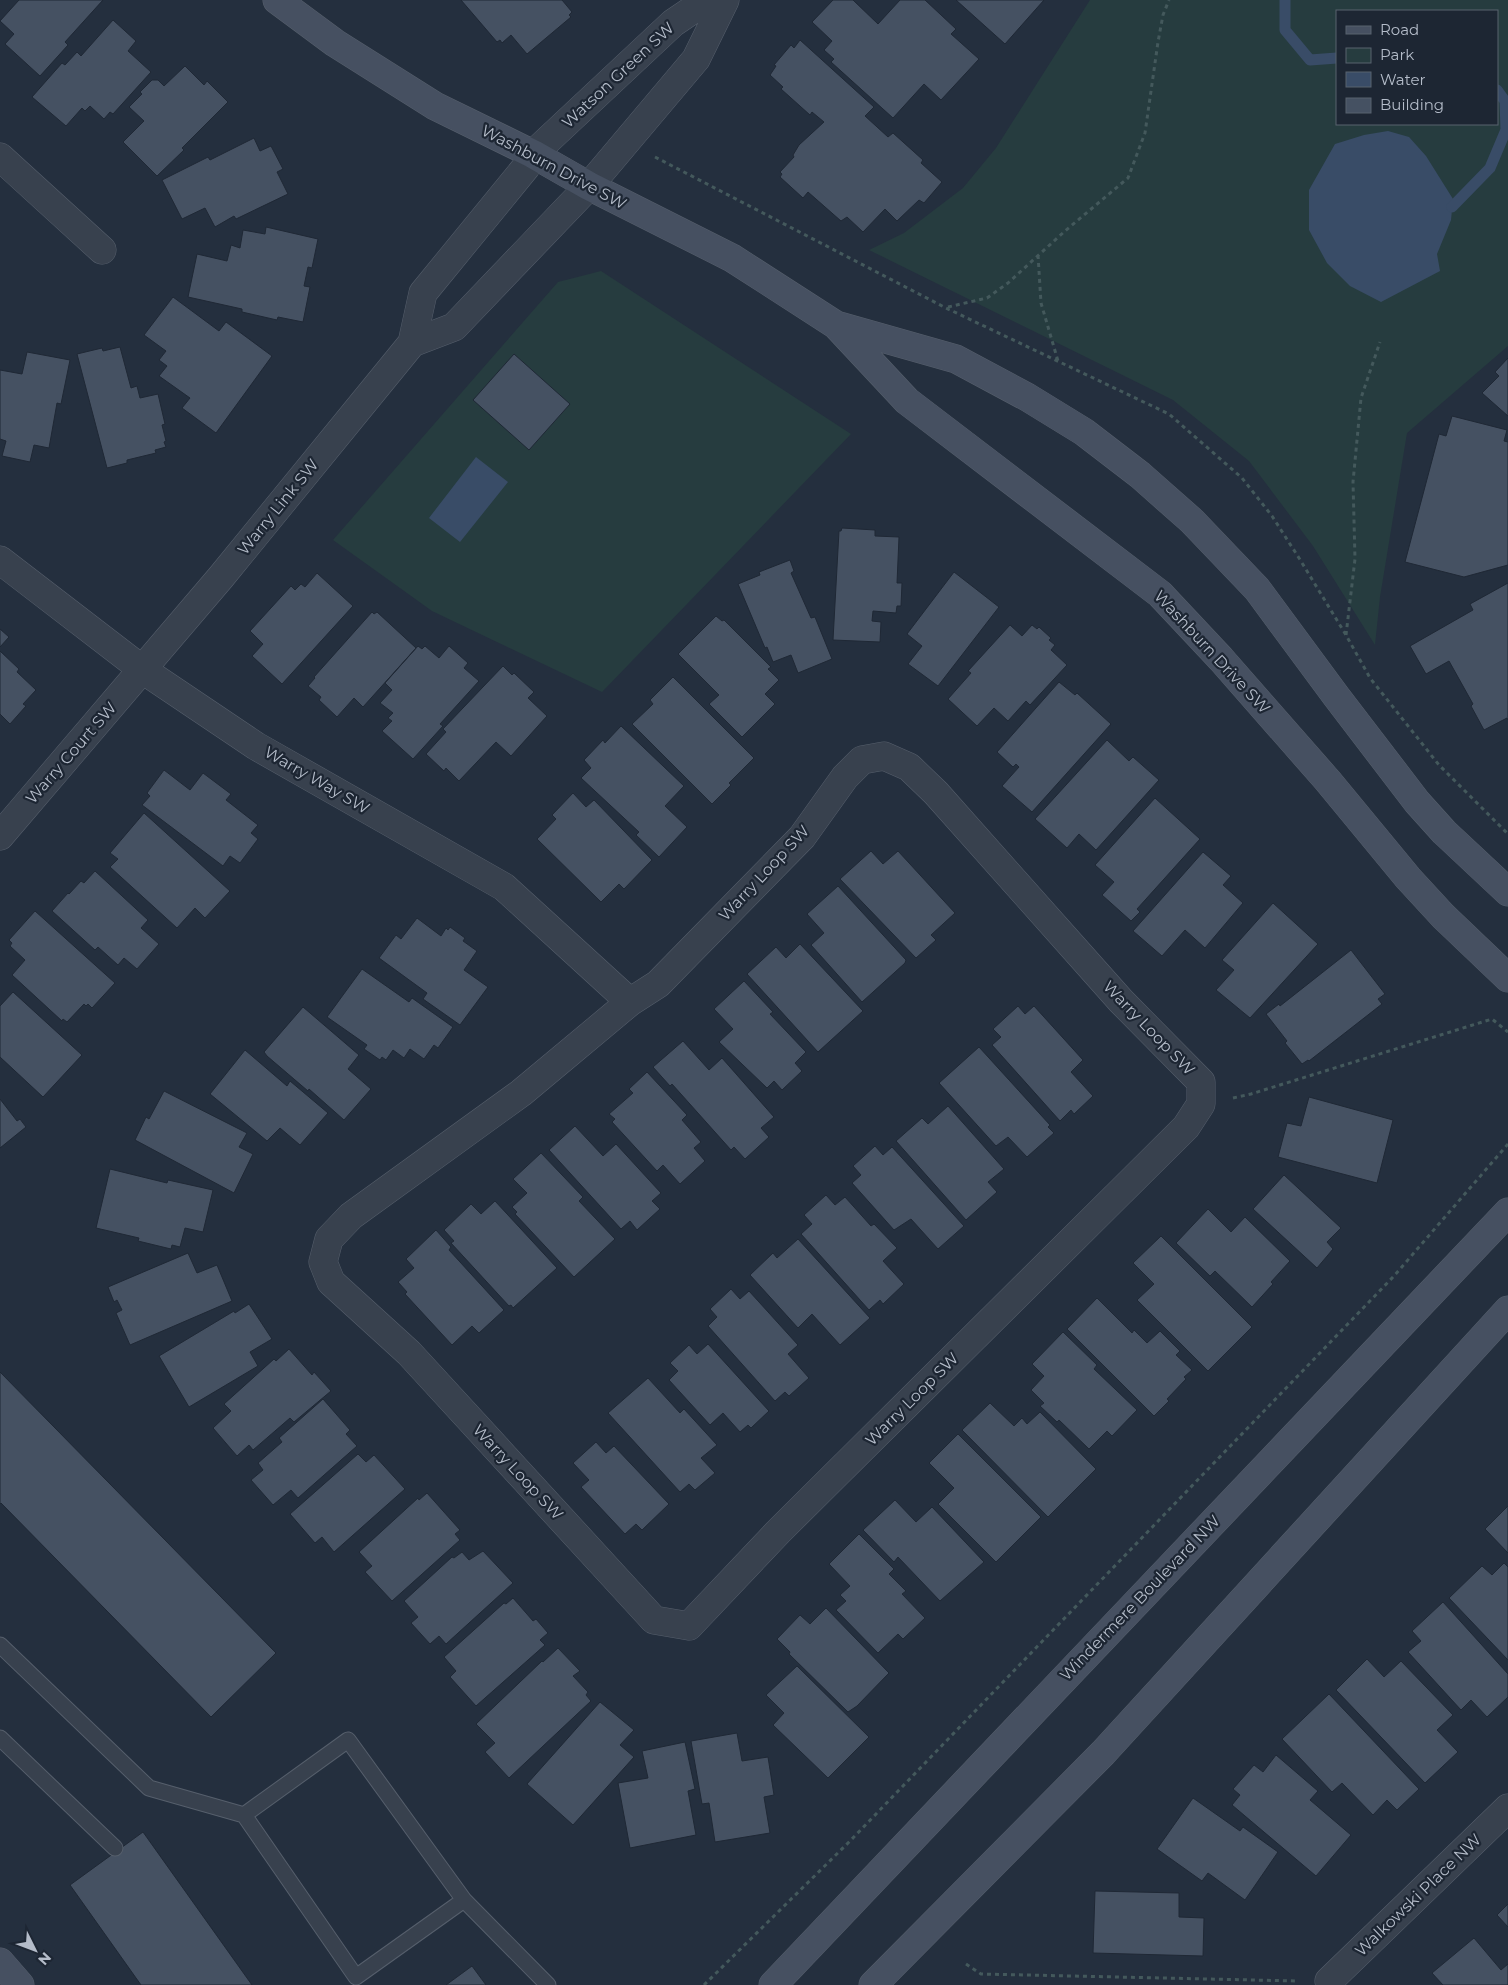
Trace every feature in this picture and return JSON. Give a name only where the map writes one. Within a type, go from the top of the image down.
[{"type":"street","name":"Washburn Drive SW","points":[[277,0],[335,43],[435,106],[533,154],[589,186],[732,258],[836,325],[907,401],[1160,594],[1221,659],[1408,878],[1508,978]]},
{"type":"street","name":"Watson Green SW","points":[[533,154],[673,23],[707,0]]},
{"type":"street","points":[[589,186],[696,59],[726,0]]},
{"type":"street","name":"Warry Link SW","points":[[143,670],[412,344],[423,293],[526,167],[533,154]]},
{"type":"street","points":[[0,157],[102,250]]},
{"type":"street","name":"Warry Link SW","points":[[412,344],[454,327],[589,186]]},
{"type":"street","name":"Washburn Drive SW","points":[[836,325],[956,359],[1027,397],[1084,432],[1140,474],[1192,521],[1257,589],[1342,704],[1418,802],[1444,832],[1508,892]]},
{"type":"street","name":"Warry Way SW","points":[[0,560],[143,670],[256,746],[504,887],[630,1002]]},
{"type":"street","name":"Warry Court SW","points":[[0,836],[143,670]]},
{"type":"street","name":"Warry Loop SW","points":[[884,756],[909,767],[936,793],[1121,1001],[1201,1082],[1201,1104],[1186,1127],[778,1532],[689,1626],[654,1620],[409,1353],[331,1282],[323,1262],[329,1239],[352,1216],[521,1093],[630,1002],[658,984],[802,837],[845,777],[862,760],[884,756]]},
{"type":"street","name":"Windermere Boulevard NW","points":[[773,1985],[1508,1212]]},
{"type":"street","points":[[873,1985],[1103,1753],[1508,1310]]},
{"type":"street","name":"Walkowski Place NW","points":[[1329,1982],[1508,1808]]},
{"type":"street","points":[[0,1962],[20,1985]]},
{"type":"lane","points":[[0,1646],[149,1788],[244,1815],[356,1977],[464,1900]]},
{"type":"lane","points":[[0,1738],[115,1848]]},
{"type":"lane","points":[[244,1815],[348,1740],[464,1900],[548,1985]]},
{"type":"path","points":[[946,308],[987,298],[1008,283],[1128,178],[1145,133],[1158,42],[1163,15],[1169,0]]},
{"type":"path","points":[[1038,255],[1041,303],[1058,362]]},
{"type":"path","points":[[1346,635],[1355,559],[1354,482],[1361,398],[1380,342]]},
{"type":"path","points":[[1201,1104],[1251,1094],[1492,1019],[1508,1032]]},
{"type":"path","points":[[704,1985],[850,1841],[1394,1276],[1508,1144]]},
{"type":"path","points":[[966,1964],[981,1974],[1329,1982]]},
{"type":"green space","points":[[1090,0],[1508,0],[1508,346],[1407,433],[1380,597],[1375,645],[1313,546],[1249,461],[1173,400],[869,250],[904,233],[963,188],[996,148]]},
{"type":"green space","points":[[601,271],[851,434],[602,692],[432,611],[333,540],[558,282]]},
{"type":"water","points":[[1388,131],[1409,137],[1426,156],[1453,199],[1451,220],[1437,254],[1440,271],[1381,302],[1350,286],[1327,263],[1309,230],[1309,190],[1335,144],[1364,135]]},
{"type":"water","points":[[476,457],[508,482],[460,542],[429,518]]},
{"type":"building","points":[[19,0],[103,0],[65,42],[68,45],[40,76],[5,44],[14,34],[0,21]]},
{"type":"building","points":[[461,0],[562,0],[572,12],[569,15],[571,17],[527,54],[511,35],[502,43],[500,40],[497,42]]},
{"type":"building","points":[[833,0],[853,0],[878,24],[900,0],[925,0],[956,29],[951,34],[979,59],[941,100],[924,84],[893,118],[831,62],[834,59],[824,50],[832,41],[812,22]]},
{"type":"building","points":[[956,0],[1044,0],[1005,44]]},
{"type":"building","points":[[113,20],[136,41],[128,51],[151,72],[113,114],[110,112],[104,119],[90,106],[85,111],[82,108],[66,126],[32,97],[62,63],[65,65],[77,52],[81,56]]},
{"type":"building","points":[[800,40],[874,107],[865,116],[888,137],[893,133],[923,160],[921,163],[942,182],[924,203],[919,200],[897,221],[885,209],[863,232],[847,217],[841,221],[808,192],[803,198],[780,177],[782,174],[780,172],[794,157],[793,155],[799,145],[824,122],[812,112],[810,115],[781,89],[783,87],[770,75],[776,66],[774,65],[791,45],[794,48]]},
{"type":"building","points":[[185,66],[204,85],[207,81],[228,102],[157,176],[123,142],[144,121],[129,107],[152,80],[158,80],[164,86]]},
{"type":"building","points":[[254,138],[260,151],[271,146],[283,169],[277,172],[288,194],[236,219],[234,216],[215,227],[205,208],[182,219],[162,180],[208,157],[210,160]]},
{"type":"building","points":[[266,227],[318,239],[312,268],[308,267],[304,286],[310,287],[303,322],[278,317],[277,320],[242,312],[242,309],[188,297],[197,254],[227,261],[231,245],[240,248],[243,230],[265,234]]},
{"type":"building","points":[[173,297],[219,331],[226,322],[272,356],[216,433],[182,408],[190,398],[159,376],[167,366],[159,360],[166,351],[144,335]]},
{"type":"building","points":[[120,347],[131,388],[137,386],[140,398],[158,394],[165,424],[162,425],[166,447],[155,450],[156,453],[127,460],[127,463],[107,468],[77,354],[102,348],[103,351]]},
{"type":"building","points":[[27,352],[70,360],[61,404],[57,403],[49,448],[34,445],[30,462],[2,456],[6,441],[0,439],[0,370],[22,374]]},
{"type":"building","points":[[514,354],[570,404],[529,450],[473,400]]},
{"type":"building","points":[[1508,358],[1508,416],[1482,393],[1499,376],[1495,372]]},
{"type":"building","points":[[1452,416],[1507,430],[1504,441],[1508,442],[1508,565],[1464,577],[1405,562],[1439,434],[1446,436]]},
{"type":"building","points":[[842,528],[875,530],[875,536],[899,537],[897,583],[902,583],[901,606],[897,606],[896,613],[873,611],[872,621],[881,622],[880,642],[833,640],[839,531]]},
{"type":"building","points":[[790,560],[794,571],[791,573],[811,618],[815,617],[832,659],[798,673],[791,655],[773,662],[767,647],[765,648],[738,584],[760,575],[759,572]]},
{"type":"building","points":[[954,572],[999,607],[938,686],[908,664],[922,646],[907,634]]},
{"type":"building","points":[[317,573],[353,606],[282,684],[252,656],[263,644],[250,631],[291,586],[295,590],[301,584],[305,587]]},
{"type":"building","points":[[1508,583],[1508,720],[1507,718],[1484,730],[1471,706],[1473,704],[1449,661],[1426,674],[1410,646],[1473,610],[1470,604]]},
{"type":"building","points":[[372,612],[374,614],[377,612],[416,648],[363,707],[354,698],[337,717],[319,700],[321,697],[308,686]]},
{"type":"building","points":[[716,616],[722,621],[724,620],[771,667],[768,669],[779,680],[765,694],[775,704],[742,737],[709,704],[719,695],[678,654]]},
{"type":"building","points":[[1010,625],[1022,636],[1032,625],[1037,629],[1039,627],[1051,638],[1049,640],[1055,645],[1051,650],[1067,665],[1030,705],[1026,701],[1008,721],[994,708],[977,726],[948,699],[971,673],[968,671]]},
{"type":"building","points":[[0,629],[9,637],[0,647]]},
{"type":"building","points":[[418,646],[422,649],[425,646],[439,658],[449,646],[468,663],[464,668],[479,681],[440,724],[443,726],[413,759],[382,731],[392,721],[388,718],[393,713],[380,703],[392,690],[385,683]]},
{"type":"building","points":[[0,651],[19,669],[17,672],[36,690],[23,704],[26,706],[10,724],[0,714]]},
{"type":"building","points":[[503,666],[512,675],[514,673],[534,692],[528,698],[547,716],[511,756],[496,742],[459,781],[446,768],[444,771],[426,754],[446,732],[443,729]]},
{"type":"building","points":[[673,677],[754,758],[729,783],[731,785],[712,804],[632,724],[653,704],[650,700]]},
{"type":"building","points":[[1059,682],[1075,695],[1077,693],[1111,724],[1032,812],[1002,786],[1019,767],[1016,764],[1013,767],[997,752]]},
{"type":"building","points":[[621,726],[684,786],[665,806],[687,827],[659,857],[636,835],[639,832],[581,778],[591,768],[584,760],[603,740],[605,743]]},
{"type":"building","points":[[1107,740],[1129,761],[1133,757],[1159,780],[1096,850],[1079,834],[1067,848],[1035,819]]},
{"type":"building","points":[[164,770],[190,790],[203,773],[231,794],[226,800],[258,825],[251,833],[258,839],[240,863],[230,856],[223,866],[142,805],[150,796],[147,793]]},
{"type":"building","points":[[573,793],[586,807],[594,800],[652,860],[624,889],[619,884],[601,902],[537,839],[556,819],[552,815]]},
{"type":"building","points":[[1155,798],[1200,839],[1137,909],[1140,912],[1131,921],[1102,895],[1114,882],[1095,865]]},
{"type":"building","points":[[144,813],[230,891],[205,918],[195,908],[177,928],[110,867],[118,859],[110,853]]},
{"type":"building","points":[[871,851],[883,864],[898,851],[955,913],[931,935],[936,940],[916,958],[840,879]]},
{"type":"building","points":[[1203,852],[1231,876],[1223,885],[1243,903],[1205,948],[1185,930],[1162,956],[1133,931]]},
{"type":"building","points":[[95,871],[148,920],[141,928],[159,944],[137,969],[124,958],[118,965],[98,947],[95,950],[52,911],[68,893],[81,881],[84,883]]},
{"type":"building","points":[[838,886],[906,960],[862,1002],[811,945],[824,933],[807,914]]},
{"type":"building","points":[[1273,903],[1318,944],[1250,1018],[1216,990],[1234,970],[1222,960]]},
{"type":"building","points":[[35,911],[115,983],[92,1008],[88,1004],[86,1006],[84,1004],[67,1022],[63,1019],[62,1021],[12,975],[25,960],[10,946],[12,943],[9,940]]},
{"type":"building","points":[[417,918],[441,936],[446,928],[448,930],[450,927],[465,938],[463,941],[477,951],[464,970],[488,987],[460,1025],[423,999],[427,993],[379,958],[396,935],[401,939]]},
{"type":"building","points":[[800,944],[863,1011],[818,1052],[747,974],[776,947],[786,958]]},
{"type":"building","points":[[1351,950],[1385,994],[1378,999],[1382,1004],[1309,1061],[1302,1064],[1285,1043],[1287,1041],[1266,1014],[1279,1004],[1280,1006]]},
{"type":"building","points":[[362,969],[409,1002],[412,998],[453,1027],[438,1048],[434,1045],[424,1059],[410,1049],[404,1058],[393,1050],[386,1060],[382,1057],[380,1060],[364,1049],[367,1045],[327,1017]]},
{"type":"building","points":[[744,981],[773,1012],[770,1014],[806,1052],[795,1063],[802,1071],[782,1090],[774,1081],[767,1088],[719,1042],[733,1029],[714,1009]]},
{"type":"building","points":[[13,992],[82,1055],[43,1097],[0,1057],[0,1006]]},
{"type":"building","points":[[1018,1006],[1025,1014],[1034,1006],[1083,1060],[1071,1072],[1093,1096],[1074,1114],[1071,1110],[1060,1121],[992,1045],[1001,1037],[993,1029]]},
{"type":"building","points":[[303,1007],[359,1055],[348,1069],[371,1089],[344,1120],[264,1052]]},
{"type":"building","points":[[683,1041],[709,1070],[722,1058],[774,1117],[761,1128],[769,1137],[745,1159],[734,1147],[731,1150],[672,1084],[670,1086],[653,1067]]},
{"type":"building","points":[[979,1047],[1050,1125],[1048,1127],[1054,1133],[1027,1157],[1008,1137],[996,1146],[939,1083]]},
{"type":"building","points":[[245,1050],[287,1086],[290,1081],[328,1113],[300,1145],[280,1128],[267,1141],[210,1094]]},
{"type":"building","points":[[647,1072],[687,1115],[682,1120],[701,1142],[694,1148],[705,1161],[680,1184],[663,1165],[657,1171],[612,1122],[615,1119],[609,1114],[633,1093],[629,1089]]},
{"type":"building","points":[[164,1091],[247,1133],[239,1147],[253,1154],[234,1193],[135,1140],[146,1117],[149,1119]]},
{"type":"building","points":[[1309,1097],[1393,1120],[1377,1183],[1278,1157],[1287,1123],[1301,1126]]},
{"type":"building","points":[[0,1099],[17,1121],[20,1119],[26,1127],[0,1148]]},
{"type":"building","points":[[948,1106],[1004,1169],[988,1182],[997,1192],[966,1220],[896,1141],[922,1118],[928,1124]]},
{"type":"building","points":[[575,1126],[603,1156],[616,1144],[661,1193],[652,1201],[660,1209],[637,1230],[630,1221],[621,1229],[549,1150]]},
{"type":"building","points":[[875,1146],[883,1155],[892,1147],[964,1226],[938,1249],[911,1219],[894,1230],[852,1183],[861,1175],[853,1166]]},
{"type":"building","points":[[541,1153],[583,1197],[579,1201],[615,1239],[574,1277],[515,1214],[517,1212],[512,1207],[527,1193],[513,1179]]},
{"type":"building","points":[[110,1169],[167,1183],[168,1180],[213,1190],[203,1232],[185,1228],[180,1247],[172,1245],[171,1249],[138,1241],[139,1238],[96,1228]]},
{"type":"building","points":[[1284,1175],[1341,1228],[1327,1242],[1333,1249],[1317,1268],[1253,1209]]},
{"type":"building","points":[[826,1195],[835,1205],[845,1197],[871,1226],[874,1224],[897,1248],[883,1261],[904,1284],[883,1304],[880,1300],[869,1310],[801,1234],[812,1224],[804,1215]]},
{"type":"building","points":[[495,1201],[557,1268],[513,1308],[511,1305],[509,1306],[451,1243],[454,1241],[444,1230],[471,1204],[481,1214]]},
{"type":"building","points":[[1208,1209],[1231,1232],[1245,1217],[1290,1261],[1271,1282],[1273,1284],[1252,1307],[1215,1271],[1210,1276],[1176,1243]]},
{"type":"building","points":[[436,1230],[451,1247],[449,1250],[504,1310],[479,1333],[472,1326],[452,1345],[405,1294],[407,1292],[398,1282],[414,1268],[406,1259]]},
{"type":"building","points":[[1161,1236],[1252,1327],[1208,1371],[1137,1300],[1154,1284],[1133,1263]]},
{"type":"building","points":[[798,1239],[870,1318],[840,1345],[812,1314],[798,1328],[750,1275],[773,1253],[777,1258]]},
{"type":"building","points":[[188,1253],[197,1273],[217,1265],[232,1301],[130,1345],[116,1313],[122,1310],[117,1300],[114,1302],[108,1287]]},
{"type":"building","points":[[731,1289],[740,1299],[749,1291],[798,1345],[788,1354],[809,1378],[789,1396],[785,1392],[775,1401],[708,1326],[717,1317],[710,1309]]},
{"type":"building","points":[[1097,1298],[1132,1333],[1134,1330],[1147,1343],[1160,1331],[1180,1351],[1176,1355],[1192,1370],[1167,1399],[1169,1401],[1154,1416],[1067,1329]]},
{"type":"building","points":[[249,1304],[272,1339],[250,1352],[258,1366],[189,1407],[159,1356]]},
{"type":"building","points":[[1063,1332],[1097,1365],[1094,1369],[1137,1410],[1112,1436],[1107,1431],[1089,1449],[1059,1420],[1057,1422],[1040,1406],[1044,1403],[1031,1390],[1044,1376],[1032,1364]]},
{"type":"building","points":[[708,1344],[769,1411],[751,1428],[748,1425],[740,1432],[723,1413],[710,1425],[669,1380],[678,1371],[670,1363],[689,1345],[697,1354]]},
{"type":"building","points":[[289,1349],[312,1375],[314,1372],[331,1391],[294,1422],[290,1418],[253,1450],[249,1445],[237,1456],[213,1428],[231,1411],[224,1404],[274,1359],[276,1361]]},
{"type":"building","points":[[0,1372],[276,1653],[211,1717],[0,1504]]},
{"type":"building","points":[[648,1378],[680,1413],[684,1409],[717,1445],[701,1458],[715,1473],[695,1490],[689,1484],[680,1492],[608,1413]]},
{"type":"building","points":[[323,1399],[350,1430],[346,1434],[357,1446],[298,1498],[291,1490],[273,1505],[251,1480],[263,1470],[258,1463],[282,1442],[279,1438]]},
{"type":"building","points":[[990,1403],[1014,1426],[1022,1418],[1027,1424],[1040,1412],[1096,1469],[1048,1517],[962,1430]]},
{"type":"building","points":[[958,1434],[1041,1517],[996,1562],[938,1504],[954,1488],[929,1463]]},
{"type":"building","points":[[596,1442],[606,1453],[614,1446],[669,1504],[642,1530],[636,1524],[625,1534],[581,1487],[589,1480],[573,1463]]},
{"type":"building","points":[[358,1454],[366,1462],[374,1455],[405,1489],[334,1552],[322,1537],[315,1543],[290,1514]]},
{"type":"building","points":[[427,1493],[460,1530],[455,1534],[460,1540],[392,1601],[365,1572],[372,1566],[359,1552],[418,1498],[419,1500]]},
{"type":"building","points":[[895,1500],[916,1522],[932,1507],[984,1562],[940,1601],[898,1557],[894,1562],[863,1530]]},
{"type":"building","points":[[1508,1506],[1508,1553],[1485,1529]]},
{"type":"building","points":[[859,1534],[894,1569],[889,1574],[906,1591],[902,1594],[925,1618],[903,1639],[898,1634],[878,1653],[836,1610],[846,1601],[840,1595],[850,1586],[829,1564]]},
{"type":"building","points":[[483,1551],[513,1583],[446,1644],[439,1636],[430,1644],[411,1623],[418,1617],[404,1601],[452,1557],[454,1558],[462,1552],[469,1560]]},
{"type":"building","points":[[1504,1563],[1508,1567],[1508,1660],[1449,1598],[1482,1566],[1492,1575]]},
{"type":"building","points":[[513,1598],[533,1621],[536,1619],[548,1633],[540,1640],[545,1645],[476,1706],[450,1677],[456,1671],[444,1657],[504,1603],[506,1604]]},
{"type":"building","points":[[1443,1602],[1508,1674],[1508,1697],[1487,1717],[1471,1700],[1461,1710],[1408,1652],[1421,1641],[1412,1631]]},
{"type":"building","points":[[826,1608],[889,1673],[857,1706],[848,1712],[789,1654],[790,1652],[777,1639],[800,1615],[810,1624]]},
{"type":"building","points":[[558,1648],[580,1671],[573,1676],[588,1692],[586,1695],[591,1701],[509,1778],[485,1752],[495,1743],[476,1724]]},
{"type":"building","points":[[1367,1659],[1384,1677],[1401,1661],[1453,1715],[1437,1730],[1458,1752],[1425,1783],[1336,1690]]},
{"type":"building","points":[[797,1666],[869,1737],[828,1778],[773,1725],[784,1713],[766,1695]]},
{"type":"building","points":[[1329,1694],[1419,1789],[1397,1810],[1387,1800],[1373,1815],[1342,1783],[1332,1792],[1282,1739]]},
{"type":"building","points":[[600,1702],[634,1730],[620,1745],[634,1757],[573,1825],[527,1784]]},
{"type":"building","points":[[737,1733],[742,1761],[768,1757],[774,1795],[764,1797],[770,1833],[715,1842],[709,1803],[702,1804],[691,1741]]},
{"type":"building","points":[[685,1742],[695,1789],[688,1791],[696,1835],[630,1848],[618,1783],[648,1778],[642,1751]]},
{"type":"building","points":[[1276,1755],[1318,1791],[1310,1800],[1351,1835],[1316,1876],[1232,1805],[1240,1795],[1233,1789],[1254,1765],[1263,1772]]},
{"type":"building","points":[[1193,1798],[1240,1831],[1243,1827],[1278,1852],[1245,1900],[1208,1873],[1202,1881],[1157,1849]]},
{"type":"building","points":[[143,1832],[252,1985],[141,1985],[70,1885]]},
{"type":"building","points":[[1095,1891],[1179,1893],[1179,1917],[1204,1918],[1203,1956],[1093,1953]]},
{"type":"building","points":[[1508,1904],[1508,1927],[1497,1915]]},
{"type":"building","points":[[1474,1938],[1501,1970],[1508,1964],[1508,1985],[1443,1985],[1432,1973]]},
{"type":"building","points":[[472,1966],[486,1985],[446,1985]]},
{"type":"waterway","points":[[1285,0],[1285,30],[1310,60],[1336,58]]},
{"type":"waterway","points":[[1452,207],[1490,168],[1506,130],[1505,101],[1498,91]]}]
